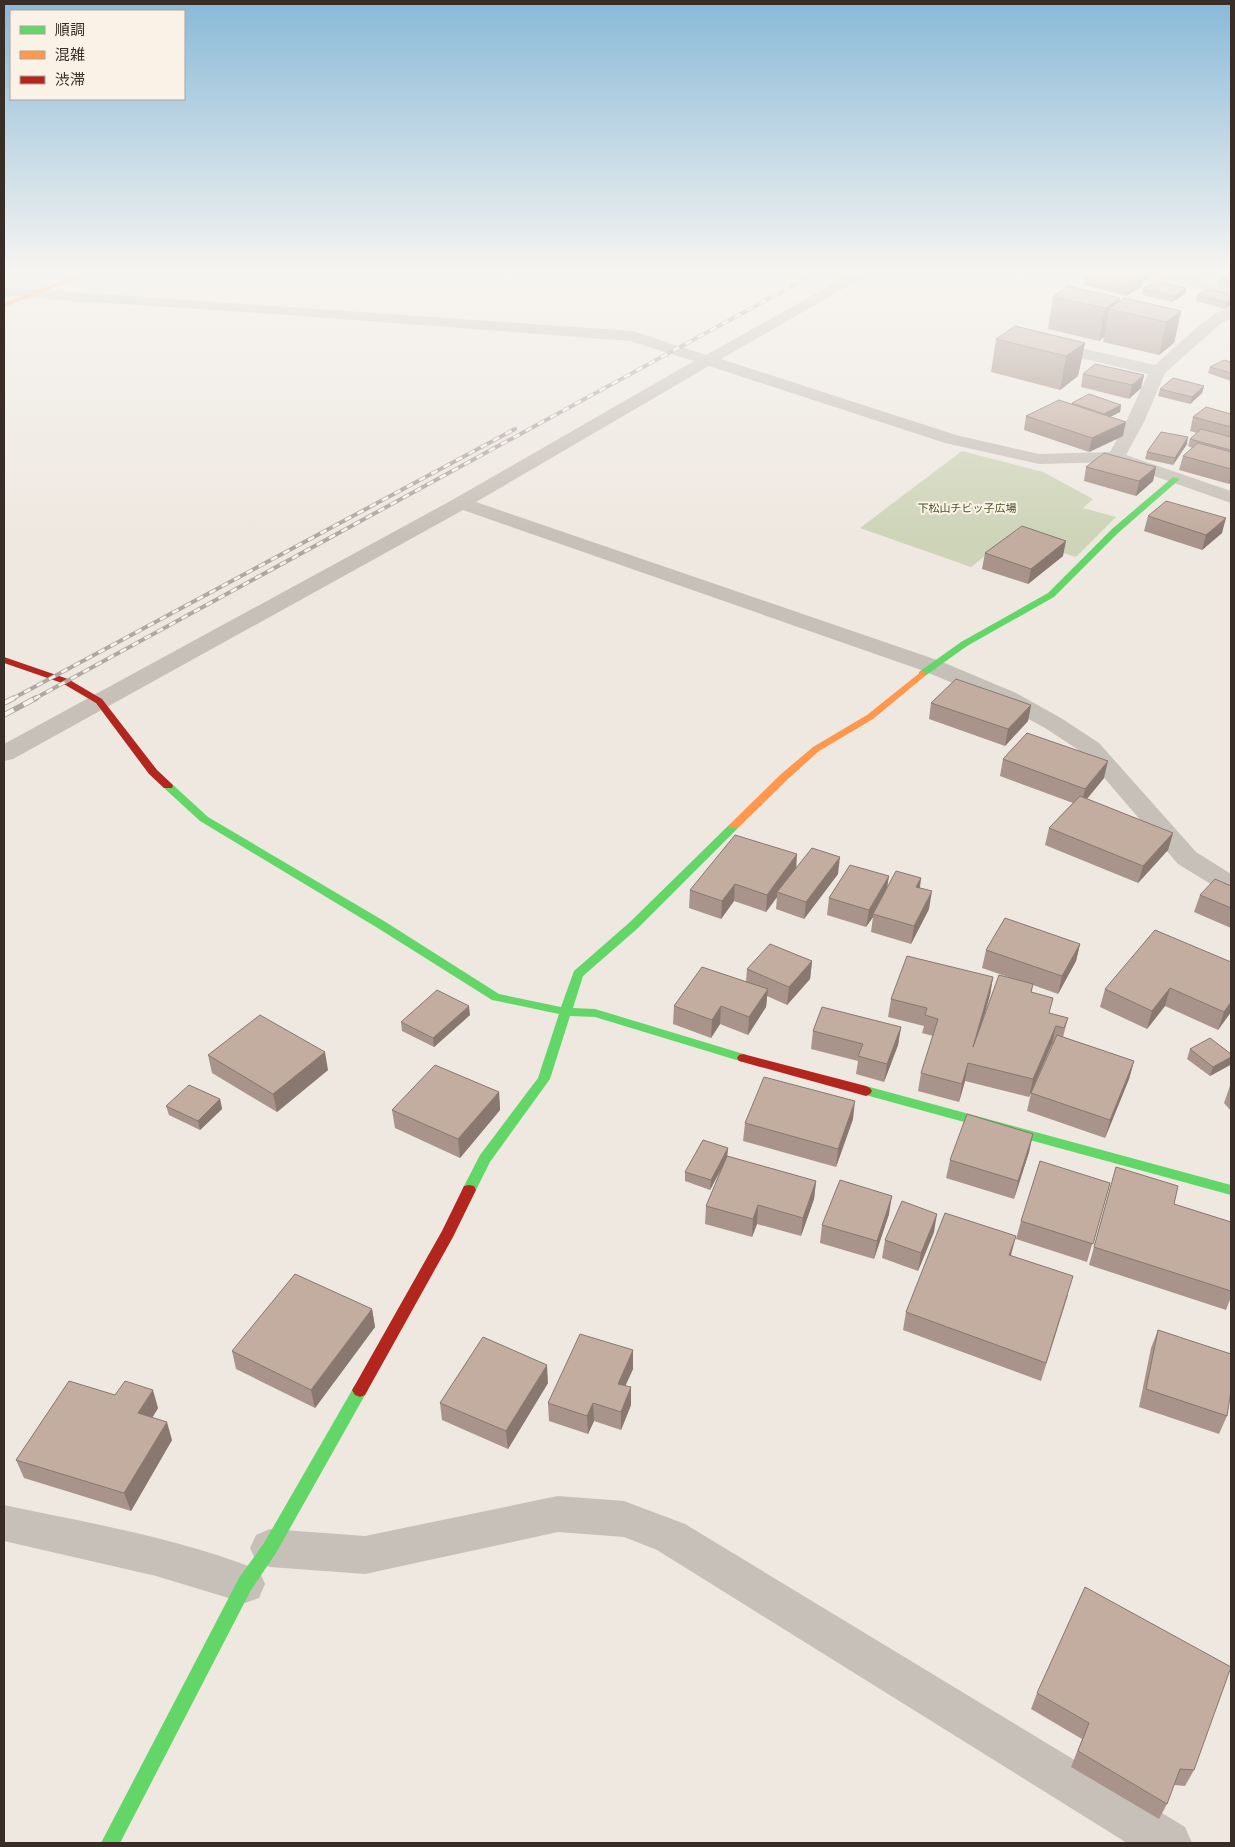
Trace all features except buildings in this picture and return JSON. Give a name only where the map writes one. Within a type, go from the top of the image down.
[{"type":"street","points":[[4,754],[461,503],[706,361]]},
{"type":"street","points":[[712,361],[858,411],[951,440],[1039,459],[1116,457],[1231,497]]},
{"type":"street","points":[[1116,361],[1158,371]]},
{"type":"street","points":[[1116,457],[1135,422],[1158,371],[1169,361]]},
{"type":"street","points":[[110,1843],[245,1584],[270,1548],[448,1233],[484,1159],[544,1079],[578,974],[634,925],[784,777],[816,749],[870,717],[932,666],[964,644],[1052,595],[1115,531],[1176,479]]},
{"type":"street","points":[[461,503],[932,666],[1008,698],[1053,723],[1091,748],[1186,858],[1231,885]]},
{"type":"street","points":[[4,660],[65,681],[99,701],[153,772],[204,819],[380,924],[496,997],[567,1012],[595,1013],[741,1058],[986,1122],[1231,1190]]},
{"type":"street","points":[[270,1548],[365,1556],[558,1514],[624,1519],[671,1537],[1168,1843]]},
{"type":"street","points":[[4,1523],[156,1557],[245,1584]]},
{"type":"green space","name":"下松山チビッ子広場","points":[[962,451],[1043,472],[1093,499],[1083,508],[1116,517],[1076,557],[1010,536],[971,567],[860,528]]},
{"type":"railway","points":[[34,699],[654,361]]},
{"type":"railway","points":[[12,699],[515,429]]},
{"type":"railway","points":[[4,715],[36,698]]},
{"type":"railway","points":[[4,703],[12,699]]},
{"type":"traffic: fast","points":[[922,674],[964,644],[1051,595],[1115,531],[1176,479]]},
{"type":"traffic: fast","points":[[168,786],[204,819],[380,924],[496,997],[567,1012],[595,1013],[743,1058]]},
{"type":"traffic: fast","points":[[469,1190],[485,1159],[544,1079],[578,974],[634,925],[734,826]]},
{"type":"traffic: fast","points":[[866,1091],[1231,1190]]},
{"type":"traffic: fast","points":[[110,1843],[245,1584],[270,1548],[360,1390]]},
{"type":"traffic: slow","points":[[734,826],[816,749],[870,717],[922,674]]},
{"type":"traffic: jam","points":[[4,660],[65,681],[99,701],[153,772],[168,786]]},
{"type":"traffic: jam","points":[[743,1058],[866,1091]]},
{"type":"traffic: jam","points":[[360,1390],[448,1233],[469,1190]]}]
